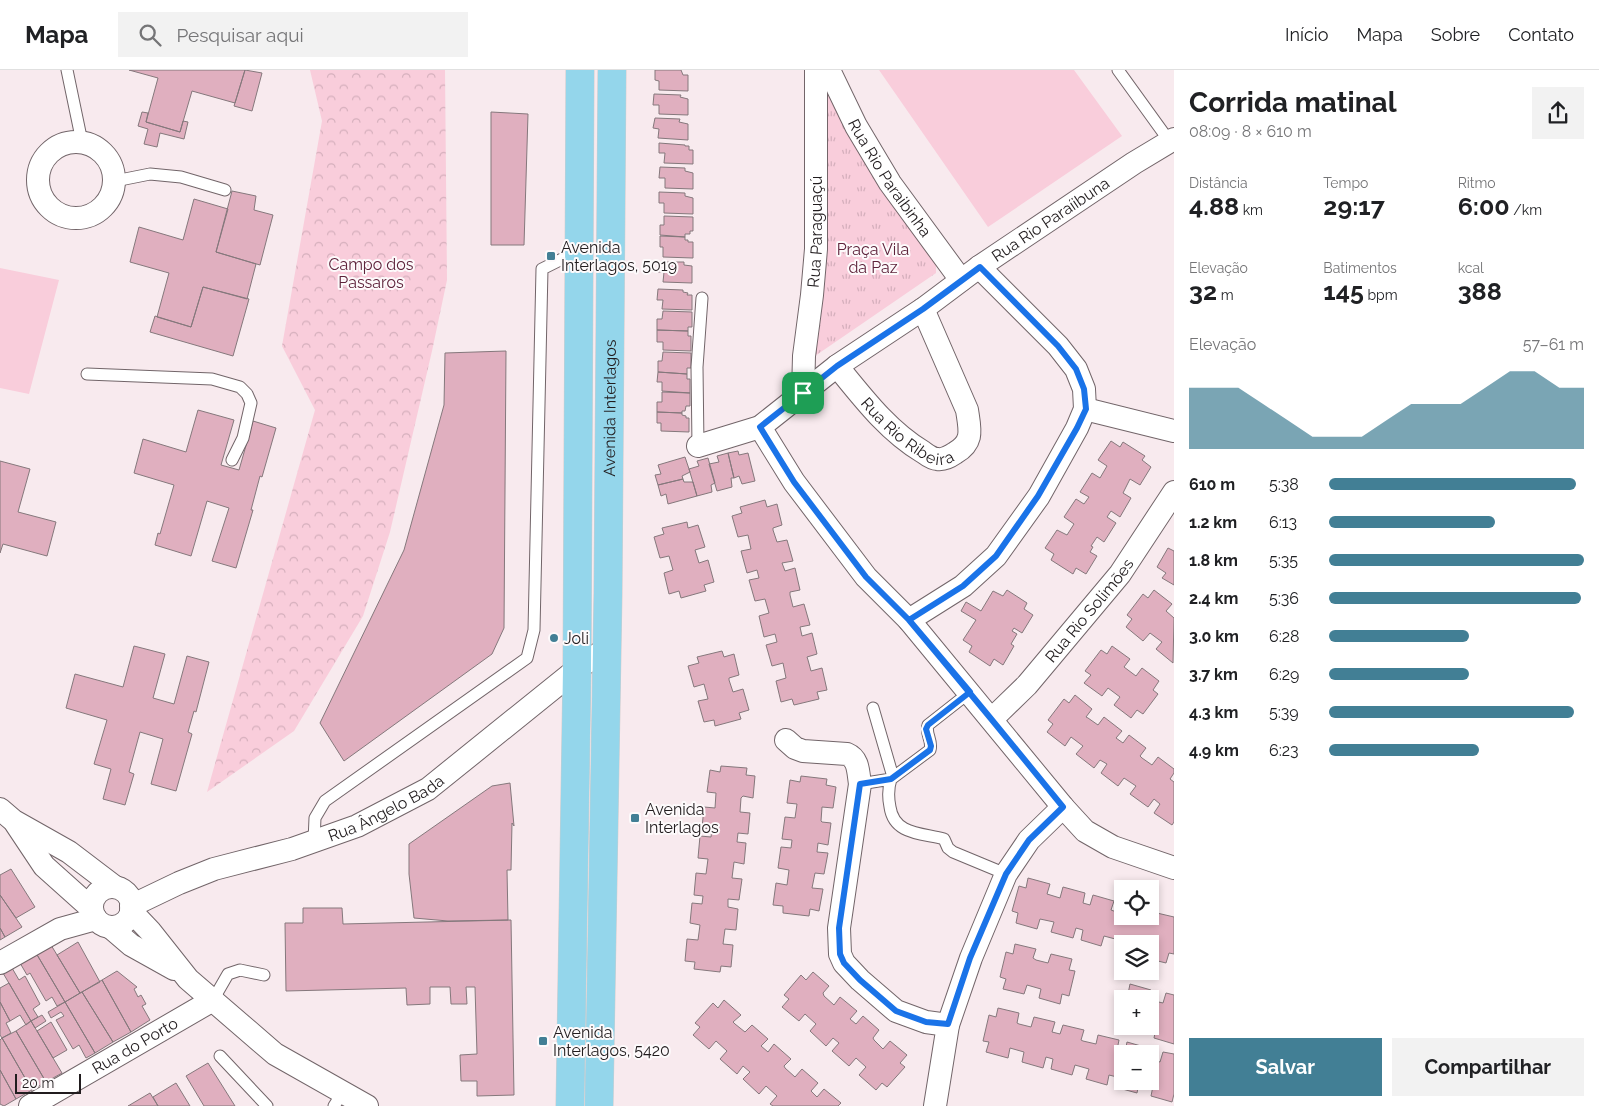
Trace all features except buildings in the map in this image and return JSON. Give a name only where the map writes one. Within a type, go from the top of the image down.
[{"type":"main road","name":"Avenida Interlagos","points":[[570,1106],[577,669],[580,70]]},
{"type":"main road","name":"Avenida Interlagos","points":[[599,1106],[607,648],[612,70]]},
{"type":"street","name":"Rua Paraguaçú","points":[[803,393],[804,356],[816,249],[816,70]]},
{"type":"street","name":"Rua Rio Paraibinha","points":[[829,70],[856,126],[890,182],[961,280]]},
{"type":"street","points":[[82,142],[100,149],[111,163],[115,181],[111,199],[98,212],[81,219],[64,217],[50,209],[41,196],[37,180],[42,163],[52,151],[66,143],[82,142]]},
{"type":"street","name":"Rua Rio Paraíibuna","points":[[760,427],[837,366],[923,309],[961,280],[1134,163],[1173,142]]},
{"type":"street","points":[[909,620],[963,586],[996,556],[1038,496],[1086,409],[1084,389],[1078,376],[1058,346],[980,267]]},
{"type":"street","name":"Rua Rio Ribeira","points":[[837,366],[885,423],[913,446],[936,460],[948,458],[962,449],[970,439],[967,410],[923,309]]},
{"type":"street","points":[[1086,409],[1174,431]]},
{"type":"street","points":[[698,446],[760,427],[794,482],[866,577],[909,620],[1063,807],[1085,831],[1113,846],[1174,868]]},
{"type":"street","name":"Rua Rio Solimões","points":[[992,719],[1027,685],[1120,574],[1174,492]]},
{"type":"street","name":"Rua Ângelo Bada","points":[[131,909],[179,882],[214,869],[292,849],[357,826],[428,789],[577,669],[607,648]]},
{"type":"street","points":[[786,740],[795,748],[803,751],[850,754],[856,761],[860,784],[839,928],[840,954],[844,963],[860,980],[896,1011],[926,1022],[948,1024]]},
{"type":"street","points":[[935,1106],[948,1024],[970,958],[1006,874],[1029,840],[1063,807]]},
{"type":"street","points":[[0,963],[60,929],[99,918],[117,926],[128,918],[131,909],[129,897],[123,891],[69,852],[7,815]]},
{"type":"street","points":[[7,815],[44,866],[99,918],[131,944],[184,974]]},
{"type":"street","points":[[99,918],[96,895],[108,888],[115,887]]},
{"type":"street","points":[[131,909],[184,974],[276,1054],[338,1099],[367,1106]]},
{"type":"street","name":"Rua do Porto","points":[[30,1106],[213,1000]]},
{"type":"lane","points":[[67,70],[82,142]]},
{"type":"lane","points":[[1118,70],[1173,142]]},
{"type":"lane","points":[[115,181],[150,174],[181,177],[225,190]]},
{"type":"lane","points":[[314,841],[314,818],[325,801],[527,658],[534,630],[542,269],[578,250]]},
{"type":"lane","points":[[698,446],[697,367],[702,298]]},
{"type":"lane","points":[[88,374],[212,379],[240,387],[247,394],[251,403],[243,438],[232,460]]},
{"type":"lane","points":[[860,784],[891,781],[930,750],[931,746],[926,729],[928,725],[970,692]]},
{"type":"lane","points":[[873,708],[891,781],[890,811],[900,827],[909,832],[944,838],[948,848],[953,852],[1006,874]]},
{"type":"lane","points":[[213,1000],[228,974],[240,970],[264,975]]},
{"type":"lane","points":[[220,1056],[267,1106]]},
{"type":"green space","name":"Campo dos Passaros","points":[[310,70],[445,70],[447,280],[390,532],[363,616],[294,731],[207,792],[315,410],[282,346],[322,121]]},
{"type":"green space","points":[[879,70],[1074,70],[1122,136],[988,227]]},
{"type":"green space","name":"Praça Vila da Paz","points":[[828,93],[936,258],[936,273],[815,356],[826,164]]},
{"type":"green space","points":[[0,268],[59,280],[29,394],[0,388]]},
{"type":"place","name":"Avenida Interlagos, 5019","points":[[551,256]]},
{"type":"place","name":"Joli","points":[[554,638]]},
{"type":"place","name":"Avenida Interlagos","points":[[635,818]]},
{"type":"place","name":"Avenida Interlagos, 5420","points":[[543,1041]]},
{"type":"route","points":[[803,393],[760,427],[778,459],[794,482],[866,577],[909,620],[970,692],[928,725],[926,729],[931,742],[930,750],[891,779],[860,784],[838,941],[844,963],[860,980],[896,1011],[926,1022],[948,1024],[970,958],[1006,874],[1029,840],[1063,807],[970,692],[940,656],[909,620],[963,586],[996,556],[1038,496],[1077,428],[1086,409],[1084,389],[1076,369],[1058,346],[980,267],[923,309],[837,366],[803,393]]}]
